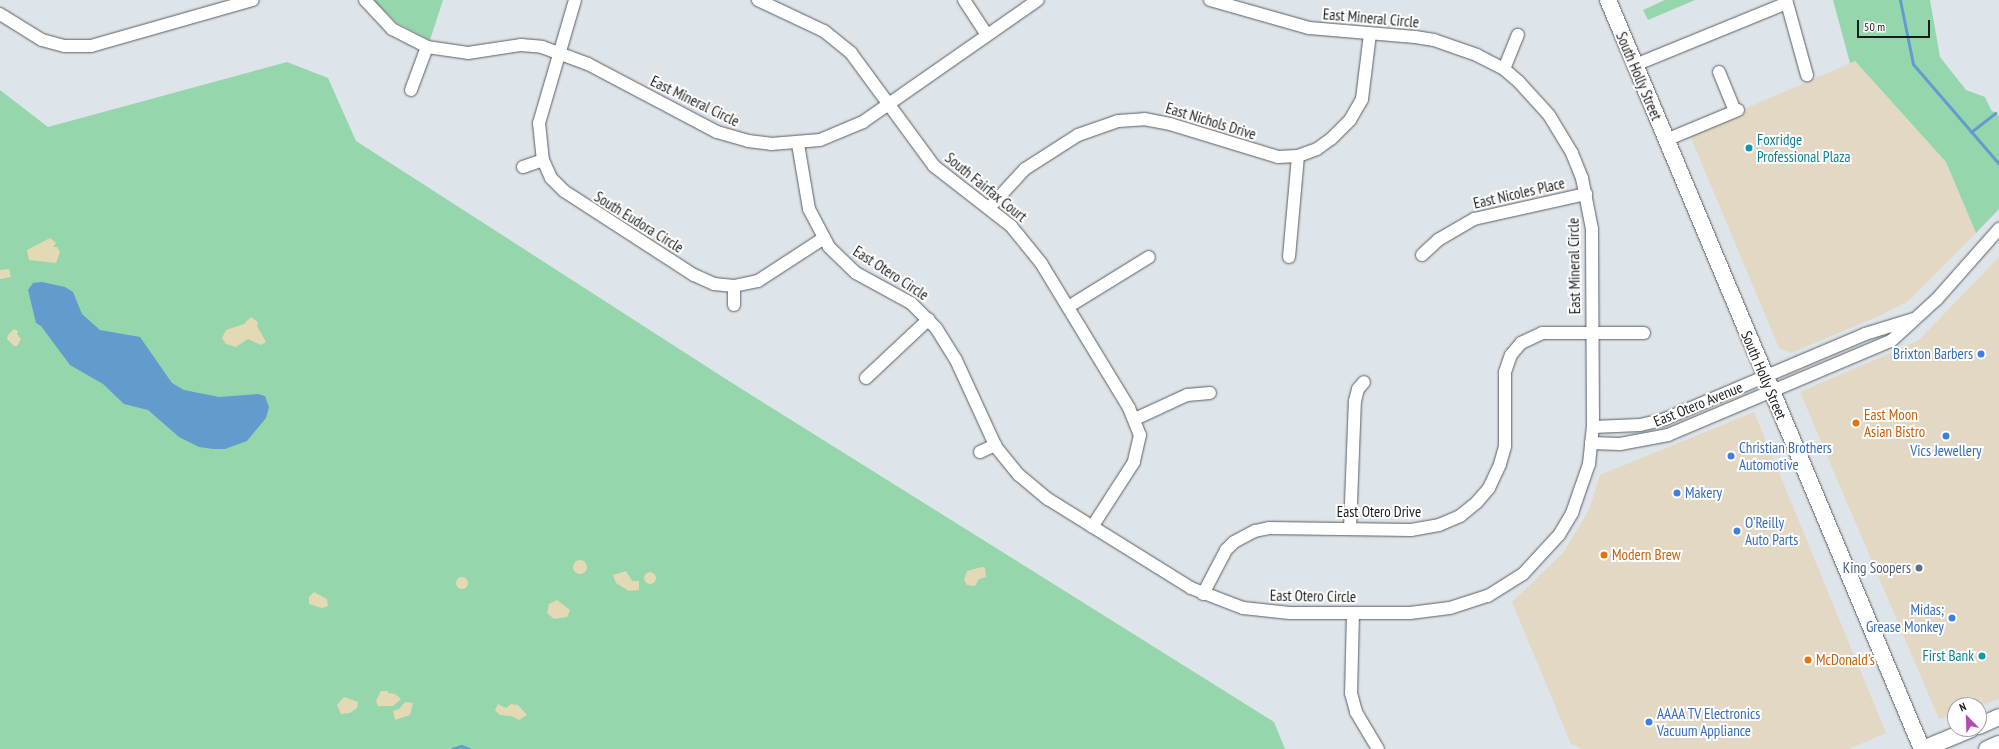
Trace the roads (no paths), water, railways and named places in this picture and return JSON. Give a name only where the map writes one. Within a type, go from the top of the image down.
[{"type":"main road","name":"South Holly Street","points":[[1608,0],[1771,392],[1923,749]]},
{"type":"main road","points":[[1987,722],[1999,717]]},
{"type":"main road","points":[[1923,749],[1952,737]]},
{"type":"main road","points":[[1987,749],[1999,744]]},
{"type":"street","points":[[0,14],[42,40],[77,47],[107,43],[231,3],[253,0]]},
{"type":"street","name":"East Mineral Circle","points":[[365,0],[392,29],[427,47],[468,53],[531,45],[560,52],[716,132],[748,141],[798,144],[841,133],[889,105],[1038,0]]},
{"type":"street","name":"South Eudora Circle","points":[[575,0],[539,123],[543,160],[558,185],[592,211],[694,275],[714,284],[734,286],[770,276],[824,238]]},
{"type":"street","name":"South Fairfax Court","points":[[758,0],[824,31],[840,42],[859,62],[934,166],[1011,226],[1034,252],[1135,419],[1140,435],[1138,452],[1127,474],[1092,527]]},
{"type":"street","points":[[964,0],[987,35]]},
{"type":"street","name":"East Mineral Circle","points":[[1210,0],[1302,27],[1434,40],[1477,55],[1504,69],[1539,102],[1560,132],[1572,153],[1586,194],[1592,229],[1593,427],[1591,443]]},
{"type":"street","points":[[1635,65],[1787,3],[1807,75]]},
{"type":"street","name":"East Nichols Drive","points":[[989,208],[1025,169],[1078,135],[1118,121],[1156,121],[1265,154],[1298,156],[1317,149],[1331,139],[1356,112],[1366,87],[1370,34]]},
{"type":"street","points":[[1504,69],[1518,35]]},
{"type":"street","points":[[411,90],[427,47]]},
{"type":"street","points":[[1666,140],[1737,110],[1718,72]]},
{"type":"street","name":"East Otero Circle","points":[[798,144],[806,198],[813,219],[824,238],[837,256],[856,273],[911,303],[929,319],[950,349],[995,445],[1031,486],[1092,527],[1203,594],[1230,605],[1257,611],[1410,613],[1450,608],[1477,600],[1510,584],[1540,558],[1567,522],[1585,480],[1591,443]]},
{"type":"street","points":[[1289,257],[1298,156]]},
{"type":"street","points":[[523,167],[543,160]]},
{"type":"street","name":"East Nicoles Place","points":[[1422,255],[1438,240],[1474,219],[1586,194]]},
{"type":"street","name":"East Otero Avenue","points":[[1591,443],[1620,444],[1658,439],[1891,341],[1937,299],[1999,229]]},
{"type":"street","points":[[1068,307],[1148,257]]},
{"type":"street","points":[[734,286],[734,305]]},
{"type":"street","name":"East Otero Avenue","points":[[1593,427],[1624,427],[1653,422],[1865,334],[1916,318]]},
{"type":"street","points":[[866,378],[929,319]]},
{"type":"street","name":"East Otero Drive","points":[[1203,594],[1226,550],[1234,542],[1255,531],[1269,528],[1426,529],[1450,521],[1468,510],[1489,488],[1500,464],[1505,446],[1506,372],[1515,349],[1528,338],[1542,333],[1644,333]]},
{"type":"street","points":[[1350,529],[1355,401],[1358,389],[1364,382]]},
{"type":"street","points":[[1135,419],[1187,395],[1210,393]]},
{"type":"street","points":[[980,452],[995,445]]},
{"type":"street","points":[[1353,613],[1351,693],[1356,712],[1378,749]]},
{"type":"water","points":[[42,282],[65,287],[73,292],[82,314],[100,330],[140,337],[172,383],[184,390],[219,397],[258,394],[265,396],[269,407],[266,418],[247,441],[225,449],[213,449],[199,447],[179,437],[148,410],[124,404],[103,384],[70,365],[41,326],[36,323],[28,290],[33,283]]},
{"type":"waterway","points":[[1900,0],[1913,64],[1999,164]]},
{"type":"waterway","points":[[1971,132],[1995,113]]},
{"type":"waterway","points":[[452,749],[461,746],[469,749]]},
{"type":"place","name":"Foxridge Professional Plaza","points":[[1749,148]]},
{"type":"place","name":"Brixton Barbers","points":[[1981,354]]},
{"type":"place","name":"East Moon Asian Bistro","points":[[1856,423]]},
{"type":"place","name":"Vics Jewellery","points":[[1946,436]]},
{"type":"place","name":"Christian Brothers Automotive","points":[[1731,456]]},
{"type":"place","name":"Makery","points":[[1677,493]]},
{"type":"place","name":"O'Reilly Auto Parts","points":[[1737,531]]},
{"type":"place","name":"Modern Brew","points":[[1604,555]]},
{"type":"place","name":"King Soopers","points":[[1919,568]]},
{"type":"place","name":"Midas; Grease Monkey","points":[[1952,618]]},
{"type":"place","name":"First Bank","points":[[1982,656]]},
{"type":"place","name":"McDonald's","points":[[1808,660]]},
{"type":"place","name":"AAAA TV Electronics Vacuum Appliance","points":[[1649,722]]}]
